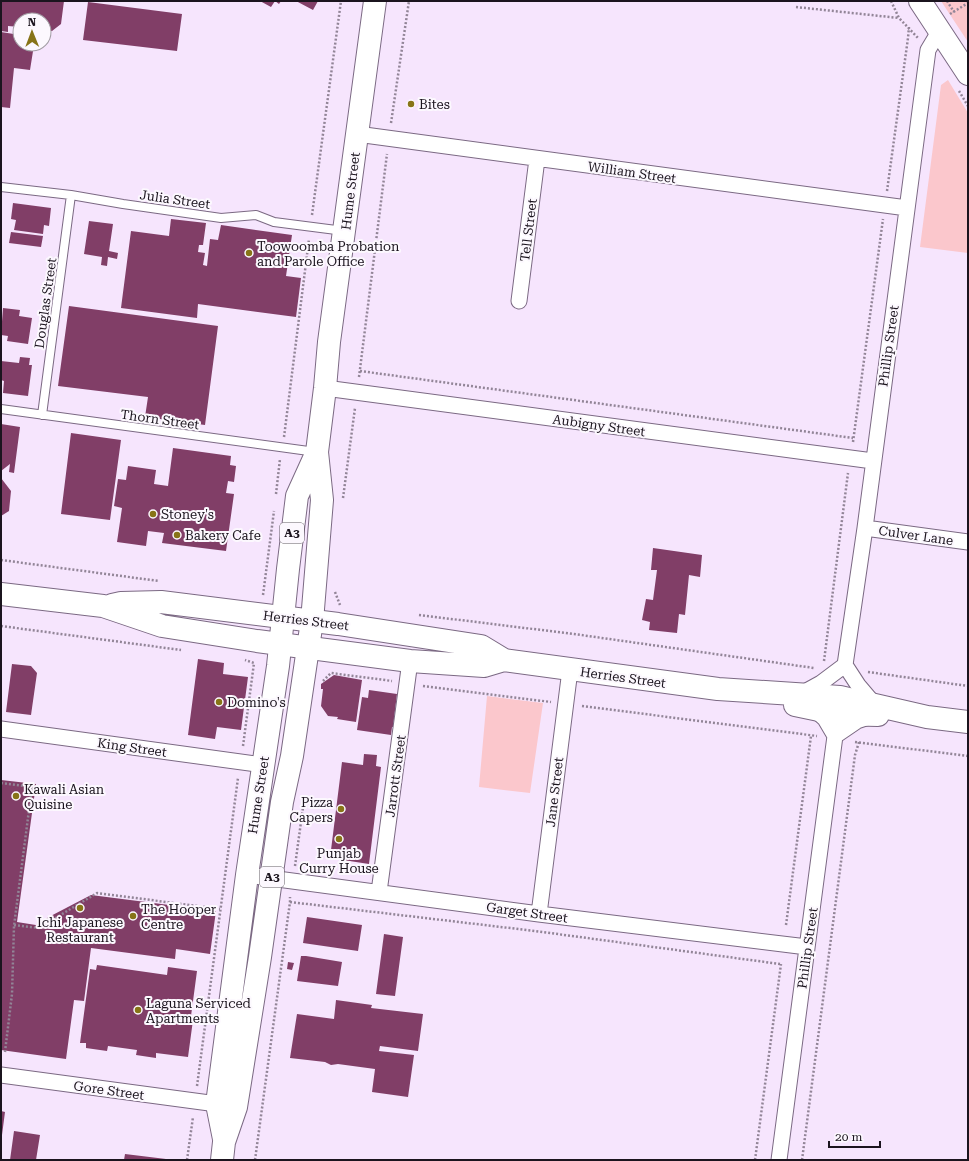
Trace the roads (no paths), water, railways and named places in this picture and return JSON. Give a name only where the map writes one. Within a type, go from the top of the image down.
[{"type":"main road","name":"Hume Street","points":[[223,1151],[236,1107],[282,879],[282,802],[290,767],[309,647],[322,500],[317,452],[329,342],[345,231],[374,1]]},
{"type":"main road","points":[[920,1],[945,22],[968,74]]},
{"type":"main road","name":"Hume Street","points":[[223,1151],[217,1104],[246,875],[280,644],[297,496],[317,452]]},
{"type":"main road","name":"Herries Street","points":[[1,594],[103,606],[162,626],[280,644],[410,661],[484,666],[504,660]]},
{"type":"main road","name":"Herries Street","points":[[103,606],[121,603],[161,602],[283,617],[481,646],[504,660],[807,702],[838,714],[874,710],[968,722]]},
{"type":"street","name":"Phillip Street","points":[[845,665],[865,528],[928,50],[945,22]]},
{"type":"street","name":"William Street","points":[[357,134],[906,208]]},
{"type":"street","name":"Tell Street","points":[[519,301],[537,159]]},
{"type":"street","name":"Aubigny Street","points":[[325,388],[873,461]]},
{"type":"street","name":"Culver Lane","points":[[865,528],[968,542]]},
{"type":"street","name":"Jarrott Street","points":[[380,892],[410,661]]},
{"type":"street","points":[[845,665],[874,710],[835,737],[825,719],[807,702],[821,683],[845,665]]},
{"type":"street","name":"Jane Street","points":[[539,914],[570,670]]},
{"type":"street","name":"King Street","points":[[1,729],[263,765]]},
{"type":"street","name":"Phillip Street","points":[[779,1160],[835,737]]},
{"type":"street","name":"Garget Street","points":[[246,875],[539,914],[807,947]]},
{"type":"street","name":"Gore Street","points":[[1,1075],[217,1104]]},
{"type":"lane","name":"Julia Street","points":[[1,187],[71,195],[221,218],[256,215],[274,222],[345,231]]},
{"type":"lane","name":"Douglas Street","points":[[42,415],[71,195]]},
{"type":"lane","name":"Thorn Street","points":[[1,409],[317,452]]},
{"type":"place","name":"Bites","points":[[411,104]]},
{"type":"place","name":"Toowoomba Probation and Parole Office","points":[[249,253]]},
{"type":"place","name":"Stoney's","points":[[153,514]]},
{"type":"place","name":"Bakery Cafe","points":[[177,535]]},
{"type":"place","name":"Domino's","points":[[219,702]]},
{"type":"place","name":"Kawali Asian Quisine","points":[[16,796]]},
{"type":"place","name":"Pizza Capers","points":[[341,809]]},
{"type":"place","name":"Punjab Curry House","points":[[339,839]]},
{"type":"place","name":"Ichi Japanese Restaurant","points":[[80,908]]},
{"type":"place","name":"The Hooper Centre","points":[[133,916]]},
{"type":"place","name":"Laguna Serviced Apartments","points":[[138,1010]]}]
